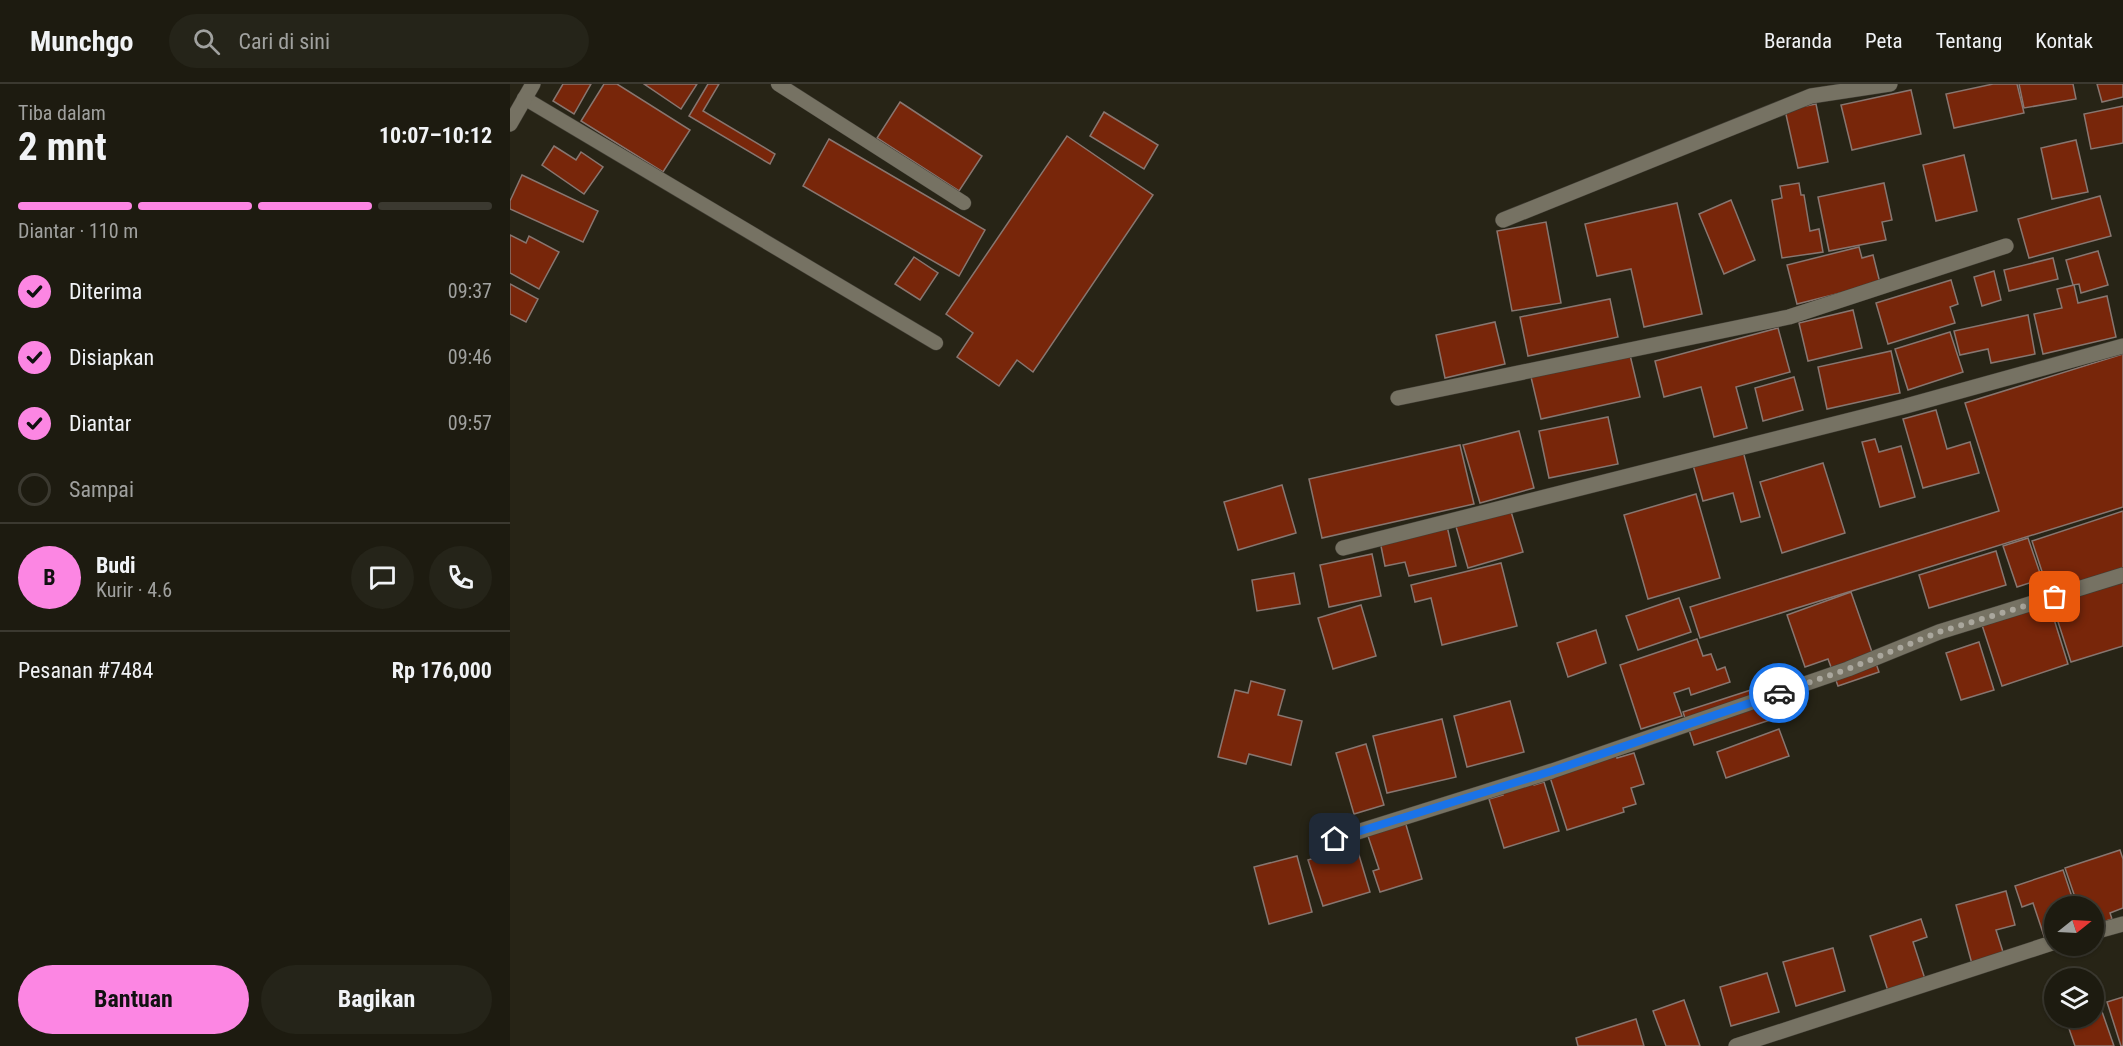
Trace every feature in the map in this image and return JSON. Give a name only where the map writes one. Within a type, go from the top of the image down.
[{"type":"street","points":[[510,124],[533,84]]},
{"type":"street","points":[[1503,220],[1811,96],[1890,84]]},
{"type":"street","points":[[1398,398],[1790,317],[2006,246]]},
{"type":"street","points":[[1343,548],[1906,406],[2123,346]]},
{"type":"street","points":[[1335,839],[1574,763],[1848,669],[1939,632],[2123,575]]},
{"type":"street","points":[[2104,929],[2123,924]]},
{"type":"street","points":[[1736,1046],[2044,946]]},
{"type":"lane","points":[[778,84],[963,203]]},
{"type":"lane","points":[[525,98],[936,343]]},
{"type":"building","points":[[563,84],[591,84],[574,114],[553,101]]},
{"type":"building","points":[[604,84],[617,84],[690,130],[663,172],[581,121]]},
{"type":"building","points":[[644,84],[697,84],[681,109]]},
{"type":"building","points":[[708,84],[719,84],[703,111],[775,154],[770,164],[689,116]]},
{"type":"building","points":[[1993,84],[2017,84],[2024,113],[1954,128],[1946,94]]},
{"type":"building","points":[[2019,84],[2073,84],[2076,99],[2024,108]]},
{"type":"building","points":[[2097,84],[2123,84],[2123,97],[2102,102]]},
{"type":"building","points":[[1911,90],[1921,134],[1852,150],[1841,105]]},
{"type":"building","points":[[900,102],[982,156],[959,191],[877,138]]},
{"type":"building","points":[[1816,104],[1828,162],[1798,168],[1785,110]]},
{"type":"building","points":[[2123,106],[2123,143],[2091,149],[2084,114]]},
{"type":"building","points":[[1104,112],[1158,145],[1144,169],[1090,136]]},
{"type":"building","points":[[1067,136],[1153,195],[1033,372],[1017,360],[999,386],[957,357],[973,333],[946,314]]},
{"type":"building","points":[[829,139],[985,230],[959,276],[803,186]]},
{"type":"building","points":[[2076,140],[2088,192],[2052,199],[2041,148]]},
{"type":"building","points":[[554,146],[576,160],[581,152],[603,167],[584,194],[542,165]]},
{"type":"building","points":[[1964,155],[1977,211],[1936,221],[1923,165]]},
{"type":"building","points":[[522,175],[598,211],[583,242],[510,209],[510,201]]},
{"type":"building","points":[[1799,183],[1801,195],[1804,195],[1810,231],[1819,229],[1823,252],[1782,258],[1772,200],[1782,198],[1780,186]]},
{"type":"building","points":[[1884,183],[1892,220],[1882,222],[1886,240],[1829,251],[1818,197]]},
{"type":"building","points":[[2100,196],[2111,236],[2029,258],[2018,219]]},
{"type":"building","points":[[1731,200],[1755,260],[1724,274],[1699,214]]},
{"type":"building","points":[[1677,203],[1702,314],[1644,327],[1631,269],[1597,276],[1585,224]]},
{"type":"building","points":[[1546,222],[1561,303],[1512,311],[1497,231]]},
{"type":"building","points":[[510,235],[526,243],[529,236],[559,252],[539,289],[510,273]]},
{"type":"building","points":[[1859,247],[1862,258],[1873,255],[1880,283],[1797,304],[1787,265]]},
{"type":"building","points":[[2098,251],[2108,285],[2081,293],[2079,284],[2073,285],[2066,260]]},
{"type":"building","points":[[914,257],[938,273],[920,300],[895,284]]},
{"type":"building","points":[[2053,258],[2058,279],[2009,291],[2004,270]]},
{"type":"building","points":[[1994,271],[2001,300],[1982,306],[1974,277]]},
{"type":"building","points":[[1951,280],[1958,304],[1950,307],[1955,323],[1888,344],[1876,303]]},
{"type":"building","points":[[510,284],[538,299],[526,322],[510,314]]},
{"type":"building","points":[[2074,285],[2078,303],[2107,296],[2116,337],[2043,354],[2034,314],[2062,308],[2057,289]]},
{"type":"building","points":[[1610,299],[1618,337],[1528,356],[1520,317]]},
{"type":"building","points":[[1853,310],[1862,348],[1808,361],[1799,323]]},
{"type":"building","points":[[2028,315],[2035,354],[1991,363],[1988,349],[1960,355],[1954,331]]},
{"type":"building","points":[[1495,322],[1505,364],[1445,378],[1436,335]]},
{"type":"building","points":[[1778,328],[1790,372],[1736,387],[1747,428],[1714,437],[1701,387],[1664,397],[1655,361]]},
{"type":"building","points":[[1950,332],[1963,372],[1908,390],[1895,349]]},
{"type":"building","points":[[1891,351],[1900,393],[1827,409],[1818,367]]},
{"type":"building","points":[[2123,354],[2123,507],[1700,638],[1690,607],[1999,511],[1965,403]]},
{"type":"building","points":[[1630,355],[1640,397],[1541,419],[1531,377]]},
{"type":"building","points":[[1794,377],[1803,410],[1763,421],[1755,388]]},
{"type":"building","points":[[1936,410],[1947,449],[1970,442],[1979,473],[1923,488],[1903,419]]},
{"type":"building","points":[[1608,417],[1618,464],[1549,478],[1539,431]]},
{"type":"building","points":[[1519,431],[1534,488],[1480,503],[1463,445]]},
{"type":"building","points":[[1875,439],[1879,452],[1901,446],[1915,497],[1880,507],[1862,442]]},
{"type":"building","points":[[1460,445],[1474,504],[1322,538],[1309,479]]},
{"type":"building","points":[[1743,451],[1760,517],[1741,522],[1733,493],[1703,501],[1693,465]]},
{"type":"building","points":[[1823,463],[1845,533],[1782,553],[1760,482]]},
{"type":"building","points":[[1282,485],[1296,533],[1238,550],[1224,502]]},
{"type":"building","points":[[1696,494],[1720,578],[1648,599],[1624,515]]},
{"type":"building","points":[[1510,508],[1523,552],[1468,568],[1455,523]]},
{"type":"building","points":[[2123,511],[2123,573],[2050,596],[2032,541]]},
{"type":"building","points":[[1447,526],[1456,566],[1409,576],[1405,562],[1385,566],[1380,541]]},
{"type":"building","points":[[2028,538],[2042,579],[2017,587],[2003,546]]},
{"type":"building","points":[[1996,551],[2006,585],[1929,608],[1919,575]]},
{"type":"building","points":[[1372,554],[1381,596],[1329,607],[1320,565]]},
{"type":"building","points":[[1501,563],[1517,626],[1442,645],[1431,598],[1415,602],[1411,585]]},
{"type":"building","points":[[1294,573],[1300,604],[1257,611],[1252,580]]},
{"type":"building","points":[[2123,577],[2123,646],[2071,662],[2051,600]]},
{"type":"building","points":[[1851,592],[1879,672],[1838,686],[1828,659],[1805,667],[1787,615]]},
{"type":"building","points":[[1679,598],[1691,632],[1638,650],[1626,616]]},
{"type":"building","points":[[2048,600],[2068,664],[2002,686],[1981,622]]},
{"type":"building","points":[[1361,605],[1376,656],[1333,669],[1318,618]]},
{"type":"building","points":[[1596,630],[1606,663],[1568,677],[1557,643]]},
{"type":"building","points":[[1697,639],[1703,656],[1711,654],[1717,670],[1725,667],[1730,682],[1691,695],[1689,688],[1674,693],[1682,716],[1641,729],[1620,665]]},
{"type":"building","points":[[1979,642],[1994,690],[1961,700],[1946,653]]},
{"type":"building","points":[[1251,681],[1285,690],[1278,715],[1302,721],[1291,765],[1249,754],[1246,764],[1218,757],[1235,690],[1248,693]]},
{"type":"building","points":[[1760,687],[1770,720],[1694,745],[1683,712]]},
{"type":"building","points":[[1510,701],[1524,752],[1467,767],[1454,716]]},
{"type":"building","points":[[1442,719],[1456,777],[1387,793],[1373,736]]},
{"type":"building","points":[[1779,729],[1789,756],[1726,778],[1717,752]]},
{"type":"building","points":[[1366,744],[1384,805],[1354,814],[1336,753]]},
{"type":"building","points":[[1616,753],[1617,758],[1634,753],[1644,784],[1631,788],[1636,804],[1623,808],[1624,812],[1567,830],[1548,771]]},
{"type":"building","points":[[1532,778],[1534,785],[1544,782],[1559,831],[1504,848],[1489,799],[1503,795],[1500,788]]},
{"type":"building","points":[[1404,818],[1422,879],[1380,892],[1373,871],[1379,869],[1366,830]]},
{"type":"building","points":[[1356,845],[1370,892],[1323,906],[1308,860]]},
{"type":"building","points":[[2120,850],[2123,859],[2123,908],[2110,913],[2112,919],[2104,922],[2104,896],[2075,896],[2065,868]]},
{"type":"building","points":[[1297,856],[1312,912],[1269,924],[1254,867]]},
{"type":"building","points":[[2063,870],[2072,896],[2044,896],[2044,936],[2033,903],[2022,907],[2015,886]]},
{"type":"building","points":[[2006,891],[2015,925],[1996,930],[2004,955],[1972,964],[1956,905]]},
{"type":"building","points":[[1921,919],[1927,937],[1913,942],[1925,979],[1888,991],[1870,936]]},
{"type":"building","points":[[1833,948],[1845,991],[1796,1006],[1783,962]]},
{"type":"building","points":[[1767,973],[1779,1012],[1731,1026],[1720,987]]},
{"type":"building","points":[[2123,997],[2123,1046],[2121,1046],[2107,1002]]},
{"type":"building","points":[[1684,1000],[1700,1046],[1666,1046],[1653,1011]]},
{"type":"building","points":[[2104,1017],[2114,1046],[2075,1046],[2069,1028],[2104,1028]]},
{"type":"building","points":[[1636,1019],[1644,1046],[1578,1046],[1576,1038]]},
{"type":"way so far","points":[[1779,693],[1848,669],[1939,632],[2055,597]]},
{"type":"route","points":[[1335,839],[1552,771],[1779,693]]}]
